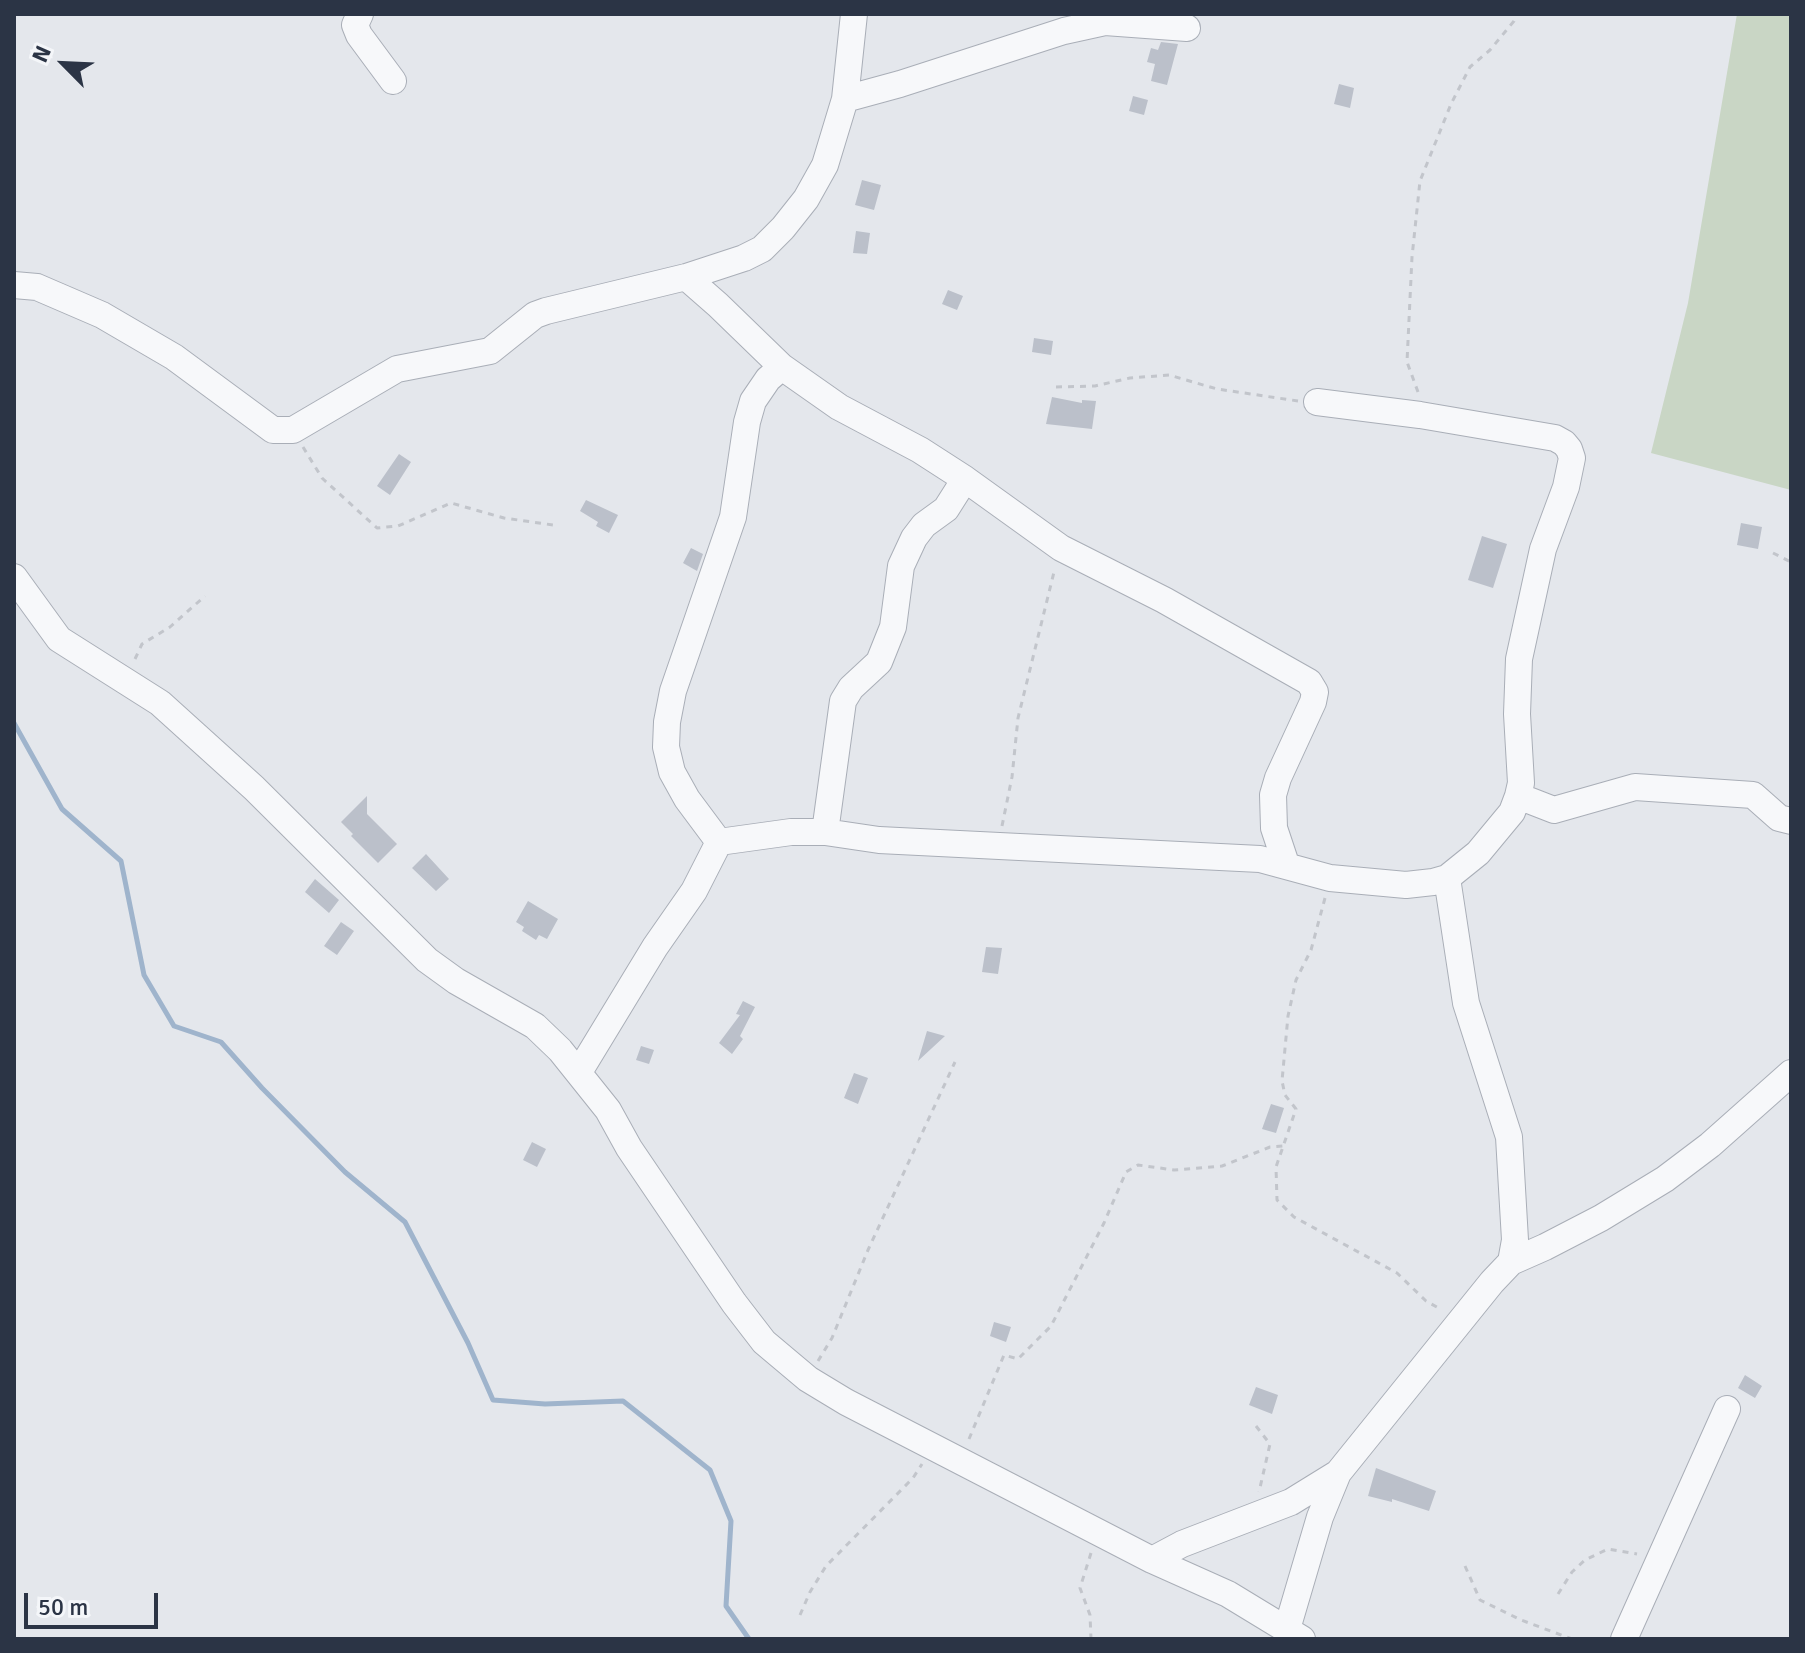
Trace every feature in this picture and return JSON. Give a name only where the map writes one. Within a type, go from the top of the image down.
[{"type":"street","points":[[360,14],[355,25],[359,35],[393,81]]},
{"type":"street","points":[[14,285],[37,287],[102,315],[174,357],[273,430],[293,430],[397,369],[490,351],[535,315],[686,277],[762,249],[806,199],[825,165],[845,99],[854,14]]},
{"type":"street","points":[[845,99],[1064,31],[1105,22],[1187,28]]},
{"type":"street","points":[[686,277],[782,367],[839,407],[920,450],[1061,548],[1164,600],[1309,682],[1315,692],[1313,702],[1273,795],[1274,828],[1286,864]]},
{"type":"street","points":[[719,842],[687,799],[672,772],[666,747],[667,722],[673,691],[733,517],[753,401],[768,379],[782,367]]},
{"type":"street","points":[[719,842],[791,832],[825,832],[879,840],[1260,859],[1330,878],[1406,885],[1447,878],[1478,853],[1497,832],[1512,812],[1518,796],[1521,783],[1517,714],[1519,659],[1543,549],[1566,487],[1572,458],[1564,443],[1555,438],[1420,415],[1317,402]]},
{"type":"street","points":[[825,832],[843,701],[851,688],[879,662],[893,627],[901,566],[909,547],[924,525],[951,502],[965,479]]},
{"type":"street","points":[[14,577],[59,639],[160,703],[254,788],[427,960],[456,981],[535,1026],[579,1072],[608,1110],[629,1148],[764,1342],[808,1379],[846,1402],[1152,1560],[1228,1594],[1294,1634],[1320,1517],[1338,1473],[1458,1321],[1511,1262],[1587,1225],[1665,1179],[1710,1145],[1791,1073]]},
{"type":"street","points":[[1518,796],[1554,810],[1635,787],[1753,795],[1779,818],[1791,821]]},
{"type":"street","points":[[579,1072],[655,947],[694,891],[719,842]]},
{"type":"street","points":[[1447,878],[1466,1003],[1509,1137],[1515,1240],[1511,1262]]},
{"type":"street","points":[[1624,1639],[1727,1409]]},
{"type":"street","points":[[1152,1560],[1182,1544],[1291,1502],[1338,1473]]},
{"type":"path","points":[[1420,415],[1421,400],[1407,362],[1412,257],[1420,181],[1451,104],[1470,67],[1490,50],[1514,21],[1516,14]]},
{"type":"path","points":[[1056,387],[1095,386],[1130,378],[1169,375],[1217,389],[1317,402]]},
{"type":"path","points":[[293,430],[322,478],[377,528],[398,526],[451,503],[504,518],[553,525]]},
{"type":"path","points":[[998,846],[1012,777],[1018,718],[1061,548]]},
{"type":"path","points":[[1773,553],[1791,562]]},
{"type":"path","points":[[124,680],[142,644],[170,627],[205,596]]},
{"type":"path","points":[[1330,878],[1311,950],[1296,980],[1288,1016],[1282,1081],[1285,1095],[1296,1109],[1276,1167],[1277,1200],[1294,1217],[1397,1273],[1426,1301],[1458,1321]]},
{"type":"path","points":[[808,1379],[832,1338],[868,1250],[955,1062]]},
{"type":"path","points":[[961,1460],[1004,1355],[1018,1359],[1051,1326],[1098,1235],[1126,1172],[1138,1165],[1174,1170],[1222,1166],[1270,1147],[1283,1146]]},
{"type":"path","points":[[1247,1517],[1258,1497],[1270,1444],[1256,1426]]},
{"type":"path","points":[[800,1615],[826,1566],[913,1478],[933,1447]]},
{"type":"path","points":[[1091,1639],[1090,1615],[1080,1588],[1097,1531]]},
{"type":"path","points":[[1558,1594],[1572,1572],[1585,1560],[1608,1549],[1640,1554],[1653,1570]]},
{"type":"path","points":[[1465,1566],[1480,1600],[1521,1620],[1572,1639]]},
{"type":"green space","points":[[1737,14],[1791,14],[1791,490],[1651,453],[1688,303]]},
{"type":"building","points":[[1161,42],[1178,44],[1167,85],[1151,81],[1155,64],[1147,62],[1151,48],[1158,50]]},
{"type":"building","points":[[1339,84],[1354,88],[1350,108],[1334,104]]},
{"type":"building","points":[[1133,96],[1148,100],[1144,115],[1129,111]]},
{"type":"building","points":[[862,180],[881,185],[874,210],[855,205]]},
{"type":"building","points":[[856,231],[870,233],[867,254],[853,253]]},
{"type":"building","points":[[948,290],[963,296],[957,310],[942,304]]},
{"type":"building","points":[[1034,338],[1053,341],[1051,355],[1032,352]]},
{"type":"building","points":[[1052,397],[1082,403],[1082,400],[1096,401],[1092,429],[1046,424]]},
{"type":"building","points":[[399,454],[411,462],[390,495],[377,486]]},
{"type":"building","points":[[586,500],[618,515],[609,533],[580,511]]},
{"type":"building","points":[[1741,523],[1762,527],[1758,549],[1737,545]]},
{"type":"building","points":[[1482,536],[1507,544],[1493,588],[1468,580]]},
{"type":"building","points":[[691,548],[703,554],[697,571],[683,563]]},
{"type":"building","points":[[367,796],[367,814],[397,844],[378,863],[341,822]]},
{"type":"building","points":[[426,854],[449,879],[436,891],[412,868]]},
{"type":"building","points":[[315,879],[339,900],[329,913],[305,892]]},
{"type":"building","points":[[528,901],[558,919],[547,939],[539,935],[536,940],[522,931],[524,927],[516,922]]},
{"type":"building","points":[[341,922],[354,931],[337,955],[324,946]]},
{"type":"building","points":[[986,947],[1002,948],[998,974],[982,972]]},
{"type":"building","points":[[743,1001],[755,1007],[740,1036],[743,1039],[732,1054],[719,1043],[740,1015],[736,1014]]},
{"type":"building","points":[[927,1031],[945,1036],[918,1061]]},
{"type":"building","points":[[641,1046],[654,1050],[649,1064],[636,1060]]},
{"type":"building","points":[[854,1073],[868,1078],[858,1104],[844,1098]]},
{"type":"building","points":[[1271,1104],[1284,1108],[1276,1133],[1262,1129]]},
{"type":"building","points":[[532,1142],[546,1149],[537,1167],[523,1160]]},
{"type":"building","points":[[994,1322],[1011,1327],[1006,1342],[990,1336]]},
{"type":"building","points":[[1745,1375],[1762,1386],[1755,1398],[1738,1388]]},
{"type":"building","points":[[1256,1387],[1278,1395],[1272,1414],[1249,1405]]},
{"type":"building","points":[[1376,1468],[1436,1491],[1429,1511],[1392,1499],[1392,1502],[1368,1496]]},
{"type":"waterway","points":[[14,723],[62,809],[121,861],[144,975],[174,1026],[221,1042],[345,1172],[405,1222],[468,1343],[493,1400],[545,1404],[623,1401],[710,1470],[731,1521],[726,1606],[749,1639]]}]
